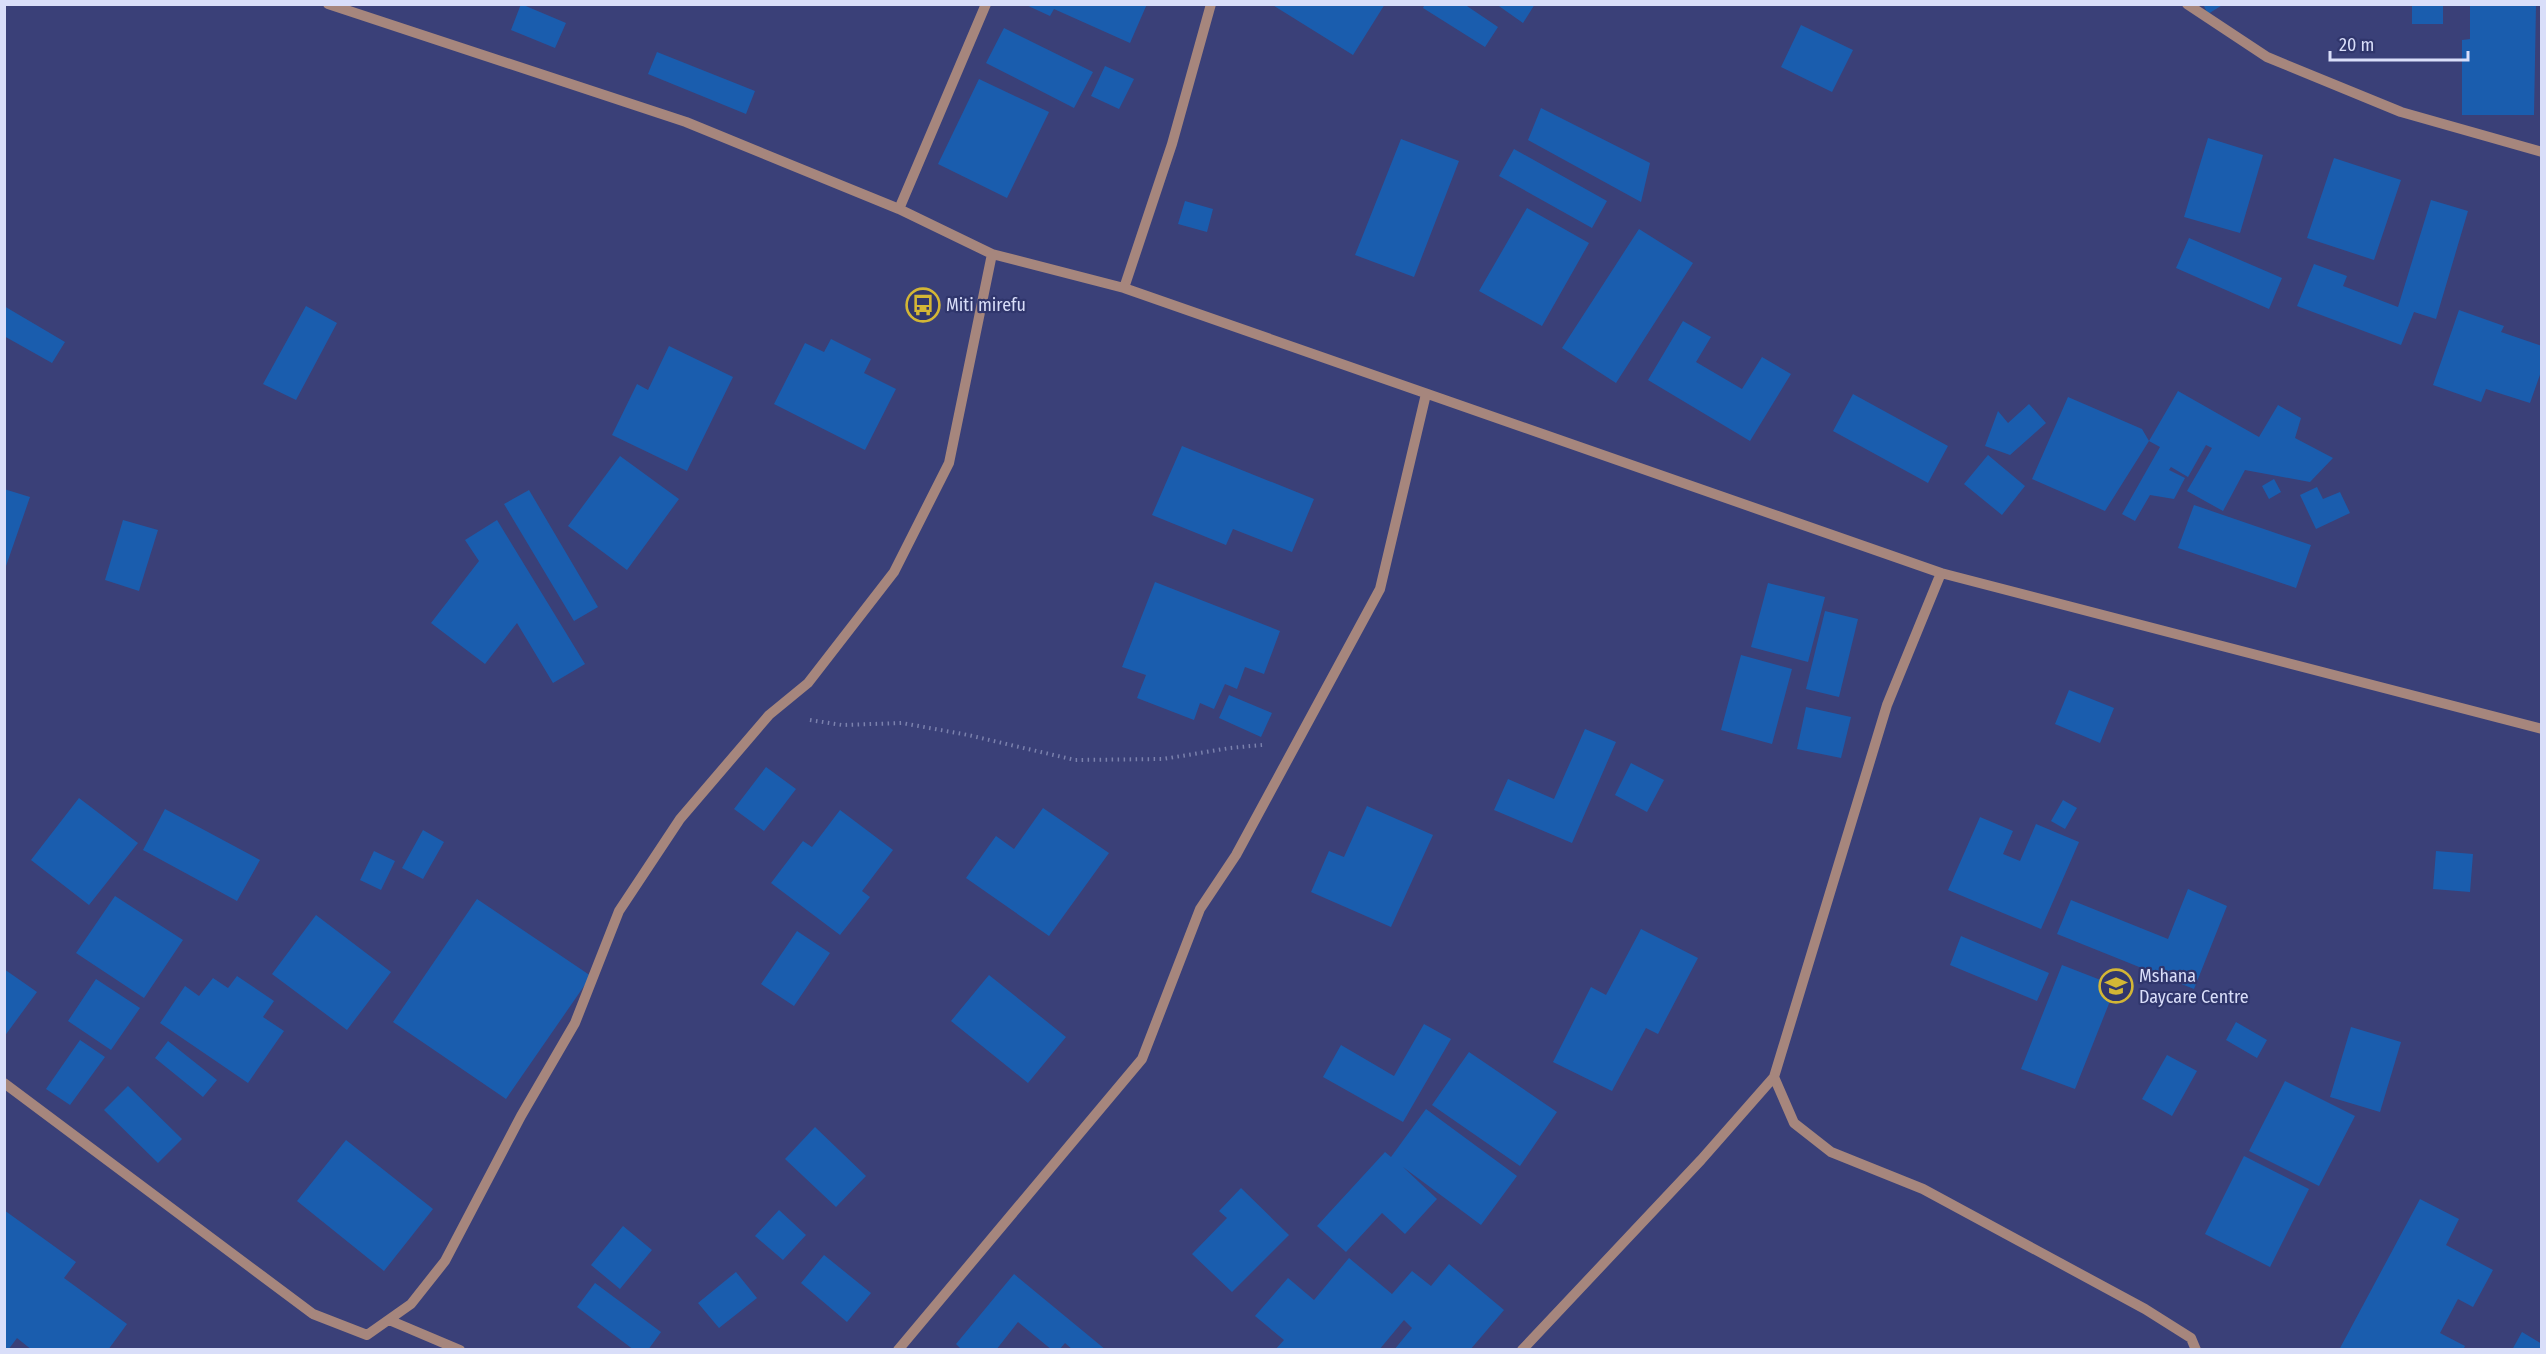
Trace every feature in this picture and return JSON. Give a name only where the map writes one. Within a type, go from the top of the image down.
[{"type":"street","points":[[328,4],[686,122],[899,209],[992,254],[1124,288],[1941,573],[2541,729]]},
{"type":"street","points":[[899,209],[986,4]]},
{"type":"street","points":[[1124,288],[1172,144],[1211,4]]},
{"type":"street","points":[[2187,4],[2278,61],[2401,112],[2541,152]]},
{"type":"street","points":[[4,1083],[313,1314],[367,1335],[411,1304],[445,1261],[521,1116],[575,1023],[619,911],[680,819],[769,715],[808,683],[894,572],[949,463],[992,254]]},
{"type":"street","points":[[898,1350],[1142,1059],[1200,909],[1236,855],[1380,589],[1426,394]]},
{"type":"street","points":[[1522,1350],[1685,1178],[1774,1077],[1887,705],[1941,573]]},
{"type":"street","points":[[1774,1077],[1794,1123],[1831,1152],[1923,1189],[2145,1309],[2191,1338],[2196,1350]]},
{"type":"street","points":[[389,1320],[460,1350]]},
{"type":"path","points":[[769,715],[842,724],[902,723],[968,735],[1075,760],[1163,759],[1230,748],[1296,743]]},
{"type":"building","points":[[521,4],[566,23],[555,48],[511,30]]},
{"type":"building","points":[[1024,4],[1147,4],[1130,43],[1054,9],[1050,16]]},
{"type":"building","points":[[1271,4],[1385,4],[1353,55]]},
{"type":"building","points":[[1425,4],[1464,4],[1498,27],[1485,47],[1423,8]]},
{"type":"building","points":[[1496,4],[1535,4],[1523,23]]},
{"type":"building","points":[[2203,4],[2224,4],[2208,14]]},
{"type":"building","points":[[2412,4],[2443,4],[2443,24],[2412,24]]},
{"type":"building","points":[[2470,4],[2536,4],[2534,115],[2462,115],[2462,40],[2470,39]]},
{"type":"building","points":[[1801,25],[1853,50],[1832,92],[1781,67]]},
{"type":"building","points":[[1004,28],[1093,72],[1074,108],[986,63]]},
{"type":"building","points":[[657,52],[755,91],[746,114],[648,74]]},
{"type":"building","points":[[1105,66],[1134,79],[1119,109],[1091,96]]},
{"type":"building","points":[[979,79],[1049,112],[1007,198],[938,164]]},
{"type":"building","points":[[1541,108],[1650,163],[1641,202],[1528,140]]},
{"type":"building","points":[[2208,138],[2263,155],[2240,233],[2184,217]]},
{"type":"building","points":[[1401,139],[1459,161],[1414,277],[1355,255]]},
{"type":"building","points":[[1514,149],[1607,201],[1592,228],[1499,176]]},
{"type":"building","points":[[2334,158],[2401,180],[2374,260],[2307,238]]},
{"type":"building","points":[[2431,200],[2468,211],[2436,319],[2414,312],[2401,345],[2297,306],[2314,264],[2347,276],[2343,286],[2398,307]]},
{"type":"building","points":[[1185,201],[1213,209],[1207,232],[1178,224]]},
{"type":"building","points":[[1527,208],[1589,243],[1542,326],[1479,291]]},
{"type":"building","points":[[1639,229],[1693,263],[1616,383],[1562,348]]},
{"type":"building","points":[[2189,238],[2282,278],[2269,309],[2176,268]]},
{"type":"building","points":[[4,306],[65,342],[52,363],[4,336]]},
{"type":"building","points":[[306,306],[337,323],[296,400],[263,384]]},
{"type":"building","points":[[2459,310],[2504,326],[2501,332],[2542,346],[2542,369],[2530,403],[2486,389],[2481,402],[2433,385]]},
{"type":"building","points":[[1683,321],[1711,337],[1696,362],[1742,389],[1762,357],[1791,374],[1750,441],[1648,380]]},
{"type":"building","points":[[831,339],[871,359],[864,373],[896,389],[865,450],[774,404],[805,343],[824,352]]},
{"type":"building","points":[[669,346],[733,377],[687,471],[612,435],[637,384],[648,390]]},
{"type":"building","points":[[2178,391],[2259,437],[2278,405],[2301,418],[2295,438],[2333,458],[2310,482],[2245,470],[2223,511],[2187,491],[2212,448],[2206,445],[2188,477],[2171,467],[2169,470],[2185,478],[2174,499],[2150,495],[2135,521],[2122,514],[2160,447],[2149,441]]},
{"type":"building","points":[[1853,394],[1948,446],[1928,483],[1833,431]]},
{"type":"building","points":[[2068,397],[2142,429],[2149,441],[2105,511],[2032,479]]},
{"type":"building","points":[[2029,404],[2046,423],[2010,455],[1985,446],[1998,411],[2008,423]]},
{"type":"building","points":[[1182,446],[1314,499],[1292,552],[1233,529],[1226,545],[1152,515]]},
{"type":"building","points":[[1988,455],[2025,486],[2002,515],[1964,484]]},
{"type":"building","points":[[620,456],[679,499],[627,570],[568,526]]},
{"type":"building","points":[[2274,479],[2281,492],[2269,499],[2262,486]]},
{"type":"building","points":[[2317,487],[2323,499],[2340,492],[2350,513],[2316,529],[2300,495]]},
{"type":"building","points":[[4,489],[30,497],[5,569],[4,569]]},
{"type":"building","points":[[529,490],[598,607],[574,621],[504,504]]},
{"type":"building","points":[[2194,505],[2311,545],[2296,588],[2178,548]]},
{"type":"building","points":[[123,520],[158,530],[139,591],[105,580]]},
{"type":"building","points":[[497,520],[585,664],[553,683],[517,623],[485,664],[431,623],[479,561],[465,540]]},
{"type":"building","points":[[1155,582],[1280,631],[1264,674],[1245,667],[1237,689],[1225,684],[1214,709],[1200,703],[1194,720],[1137,698],[1146,675],[1122,667]]},
{"type":"building","points":[[1768,583],[1825,597],[1808,662],[1751,647]]},
{"type":"building","points":[[1825,611],[1858,619],[1839,697],[1806,689]]},
{"type":"building","points":[[1741,655],[1792,669],[1772,744],[1721,730]]},
{"type":"building","points":[[2069,690],[2114,708],[2100,743],[2055,724]]},
{"type":"building","points":[[1229,695],[1272,713],[1261,737],[1219,718]]},
{"type":"building","points":[[1806,707],[1851,717],[1841,758],[1797,749]]},
{"type":"building","points":[[1585,729],[1616,742],[1572,843],[1494,810],[1508,779],[1554,799]]},
{"type":"building","points":[[1631,763],[1664,780],[1647,812],[1615,795]]},
{"type":"building","points":[[766,767],[796,789],[764,831],[734,809]]},
{"type":"building","points":[[79,798],[138,843],[89,905],[31,860]]},
{"type":"building","points":[[2063,800],[2077,808],[2065,829],[2051,821]]},
{"type":"building","points":[[1367,806],[1433,835],[1391,927],[1311,892],[1329,851],[1344,857]]},
{"type":"building","points":[[1043,808],[1109,853],[1049,936],[966,878],[996,836],[1014,849]]},
{"type":"building","points":[[165,809],[260,860],[237,901],[143,850]]},
{"type":"building","points":[[840,810],[893,850],[862,891],[870,897],[840,935],[771,883],[803,841],[812,847]]},
{"type":"building","points":[[1980,817],[2013,831],[2003,854],[2020,861],[2036,824],[2079,842],[2041,929],[1948,890]]},
{"type":"building","points":[[423,830],[444,842],[423,879],[402,868]]},
{"type":"building","points":[[374,851],[395,861],[381,890],[360,880]]},
{"type":"building","points":[[2436,851],[2473,854],[2470,892],[2433,889]]},
{"type":"building","points":[[2188,889],[2227,906],[2194,989],[2057,934],[2071,900],[2168,939]]},
{"type":"building","points":[[115,896],[183,940],[144,998],[76,953]]},
{"type":"building","points":[[477,899],[591,976],[506,1099],[393,1022]]},
{"type":"building","points":[[316,915],[391,972],[347,1030],[272,974]]},
{"type":"building","points":[[1641,929],[1698,958],[1658,1034],[1646,1028],[1612,1091],[1553,1062],[1591,987],[1606,995]]},
{"type":"building","points":[[797,931],[830,953],[794,1006],[761,984]]},
{"type":"building","points":[[1961,936],[2049,973],[2037,1001],[1950,965]]},
{"type":"building","points":[[2062,965],[2116,986],[2075,1089],[2021,1069]]},
{"type":"building","points":[[4,969],[37,992],[4,1037]]},
{"type":"building","points":[[989,975],[1066,1037],[1028,1083],[951,1021]]},
{"type":"building","points":[[237,976],[274,1001],[263,1017],[284,1031],[248,1083],[160,1023],[185,986],[199,996],[213,978],[228,988]]},
{"type":"building","points":[[96,979],[140,1008],[111,1050],[68,1021]]},
{"type":"building","points":[[2236,1022],[2267,1040],[2257,1058],[2226,1040]]},
{"type":"building","points":[[1424,1024],[1451,1039],[1403,1122],[1323,1077],[1341,1045],[1394,1076]]},
{"type":"building","points":[[2351,1027],[2401,1042],[2380,1112],[2330,1097]]},
{"type":"building","points":[[80,1040],[105,1057],[70,1105],[46,1089]]},
{"type":"building","points":[[168,1041],[217,1080],[203,1097],[155,1058]]},
{"type":"building","points":[[1469,1052],[1557,1112],[1520,1166],[1432,1105]]},
{"type":"building","points":[[2167,1055],[2197,1071],[2172,1116],[2142,1099]]},
{"type":"building","points":[[2285,1081],[2355,1116],[2319,1186],[2249,1151]]},
{"type":"building","points":[[128,1086],[182,1139],[158,1163],[104,1110]]},
{"type":"building","points":[[1426,1109],[1517,1176],[1481,1225],[1403,1167],[1437,1199],[1405,1234],[1382,1213],[1346,1252],[1317,1226],[1385,1152],[1391,1157]]},
{"type":"building","points":[[815,1127],[866,1176],[836,1207],[785,1159]]},
{"type":"building","points":[[346,1140],[433,1209],[384,1271],[297,1201]]},
{"type":"building","points":[[2244,1156],[2309,1189],[2270,1267],[2205,1234]]},
{"type":"building","points":[[1241,1188],[1289,1235],[1232,1292],[1192,1254],[1227,1218],[1219,1211]]},
{"type":"building","points":[[2420,1199],[2459,1219],[2446,1245],[2493,1270],[2473,1307],[2458,1299],[2440,1333],[2465,1346],[2463,1350],[2339,1350]]},
{"type":"building","points":[[4,1210],[76,1262],[64,1278],[127,1324],[108,1350],[32,1350],[17,1338],[8,1350],[4,1350]]},
{"type":"building","points":[[779,1210],[806,1235],[783,1260],[755,1236]]},
{"type":"building","points":[[623,1226],[652,1250],[620,1289],[591,1265]]},
{"type":"building","points":[[824,1255],[871,1293],[847,1322],[801,1283]]},
{"type":"building","points":[[1349,1258],[1392,1294],[1412,1271],[1431,1286],[1449,1264],[1504,1310],[1470,1350],[1394,1350],[1412,1328],[1404,1320],[1379,1350],[1275,1350],[1284,1340],[1255,1316],[1288,1278],[1314,1300]]},
{"type":"building","points":[[736,1272],[757,1298],[719,1328],[698,1303]]},
{"type":"building","points":[[1014,1274],[1106,1350],[1073,1350],[1065,1343],[1059,1350],[1052,1350],[1018,1322],[996,1350],[962,1350],[956,1344]]},
{"type":"building","points":[[595,1283],[661,1332],[648,1350],[634,1350],[577,1307]]},
{"type":"building","points":[[2522,1332],[2542,1344],[2542,1350],[2512,1350]]},
{"type":"place","name":"Miti mirefu","points":[[923,305]]},
{"type":"place","name":"Mshana Daycare Centre","points":[[2116,986]]}]
